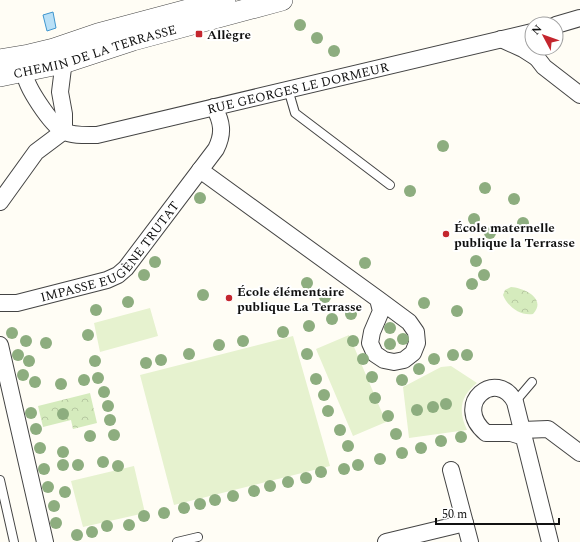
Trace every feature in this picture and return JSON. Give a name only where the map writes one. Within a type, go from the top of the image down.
[{"type":"street","name":"CHEMIN DE LA TERRASSE","points":[[0,76],[27,64],[126,42],[180,12],[226,0]]},
{"type":"street","name":"CHEMIN DE LA TERRASSE","points":[[180,12],[282,0]]},
{"type":"street","points":[[564,23],[580,18]]},
{"type":"street","name":"RUE GEORGES LE DORMEUR","points":[[64,131],[97,135],[524,34]]},
{"type":"street","points":[[501,40],[524,49]]},
{"type":"street","points":[[58,56],[63,74],[60,92],[64,114],[64,131]]},
{"type":"street","points":[[539,56],[556,78],[580,95]]},
{"type":"street","name":"CHEMIN DE LA TERRASSE","points":[[0,60],[27,64]]},
{"type":"street","points":[[27,64],[27,83],[51,120],[64,131]]},
{"type":"street","name":"IMPASSE EUGÈNE TRUTAT","points":[[0,304],[17,303],[107,280],[118,275],[126,268],[216,149],[222,137],[219,116],[214,107]]},
{"type":"street","points":[[0,202],[36,152],[64,131]]},
{"type":"street","points":[[200,170],[378,299]]},
{"type":"street","points":[[0,345],[45,542]]},
{"type":"street","points":[[550,542],[523,434],[515,402],[511,395],[502,389],[491,387],[480,392],[473,402],[473,415],[477,426],[486,434],[523,434],[548,429],[580,453]]},
{"type":"street","points":[[451,470],[470,542]]},
{"type":"street","points":[[386,542],[465,523]]},
{"type":"lane","points":[[288,89],[295,113],[390,185]]},
{"type":"lane","points":[[515,402],[532,382]]},
{"type":"lane","points":[[0,480],[14,542]]},
{"type":"lane","points":[[177,542],[198,537]]},
{"type":"green space","points":[[511,287],[528,292],[536,299],[537,309],[533,314],[524,314],[511,307],[503,295],[505,290]]},
{"type":"green space","points":[[150,308],[158,336],[100,352],[94,323]]},
{"type":"green space","points":[[349,335],[386,422],[353,436],[316,349]]},
{"type":"green space","points":[[293,336],[330,466],[174,505],[140,375]]},
{"type":"green space","points":[[451,366],[477,383],[467,393],[462,404],[462,416],[467,430],[409,438],[403,387],[441,367]]},
{"type":"green space","points":[[90,393],[97,423],[73,429],[71,420],[43,427],[38,406]]},
{"type":"green space","points":[[134,466],[145,513],[83,527],[71,481]]},
{"type":"water","points":[[53,12],[56,28],[47,31],[43,15]]},
{"type":"place","name":"Allègre","points":[[199,34]]},
{"type":"place","name":"École maternelle publique la Terrasse","points":[[446,234]]},
{"type":"place","name":"École élémentaire publique La Terrasse","points":[[229,298]]}]
